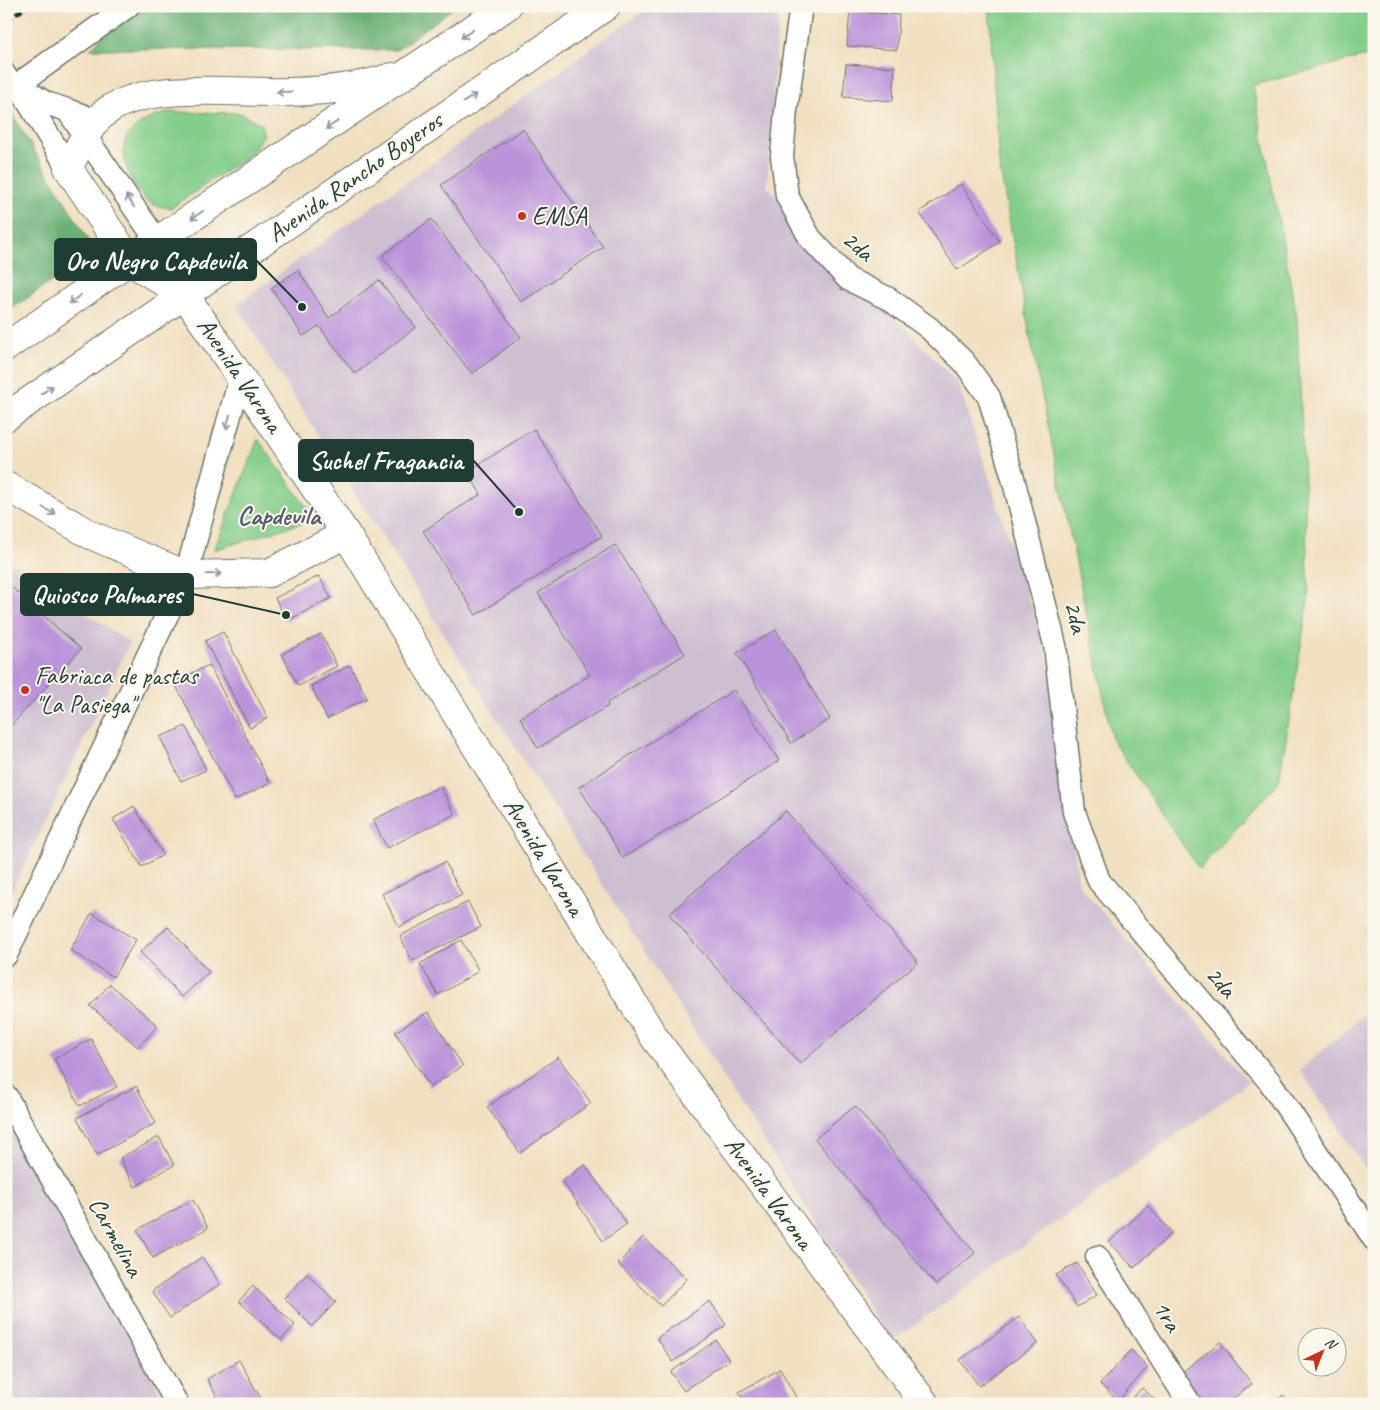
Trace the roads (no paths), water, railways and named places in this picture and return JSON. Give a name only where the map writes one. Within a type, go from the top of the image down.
[{"type":"main road","points":[[6,347],[157,241],[507,6]]},
{"type":"main road","name":"Avenida Rancho Boyeros","points":[[6,417],[606,6]]},
{"type":"main road","points":[[130,260],[68,168],[94,126],[131,99],[179,92],[290,92],[336,88],[375,82],[417,68]]},
{"type":"main road","name":"Avenida Varona","points":[[157,241],[185,295],[241,375],[346,534],[654,1037],[924,1404]]},
{"type":"main road","name":"Avenida Varona","points":[[130,260],[185,295]]},
{"type":"main road","points":[[6,486],[91,535],[186,575],[269,573],[346,534]]},
{"type":"street","points":[[10,82],[128,6]]},
{"type":"street","name":"2da","points":[[801,6],[786,110],[782,156],[788,196],[810,238],[848,278],[889,299],[929,328],[964,362],[989,397],[1013,478],[1055,646],[1074,812],[1098,881],[1270,1082],[1374,1238]]},
{"type":"street","points":[[10,82],[46,103],[90,116],[94,126]]},
{"type":"street","points":[[10,82],[68,168]]},
{"type":"street","name":"Avenida Varona","points":[[94,126],[157,241]]},
{"type":"street","points":[[6,955],[186,575],[241,375]]},
{"type":"street","name":"Carmelina","points":[[6,1096],[177,1404]]},
{"type":"street","name":"1ra","points":[[1097,1257],[1190,1404]]},
{"type":"railway","points":[[6,21],[28,6]]},
{"type":"place","name":"EMSA","points":[[522,216]]},
{"type":"place","name":"Oro Negro Capdevila","points":[[302,307]]},
{"type":"place","name":"Suchel Fragancia","points":[[519,512]]},
{"type":"place","name":"Quiosco Palmares","points":[[286,615]]},
{"type":"place","name":"Fabriaca de pastas \"La Pasiega\"","points":[[25,690]]},
{"type":"district","name":"Capdevila","points":[[279,515]]}]
